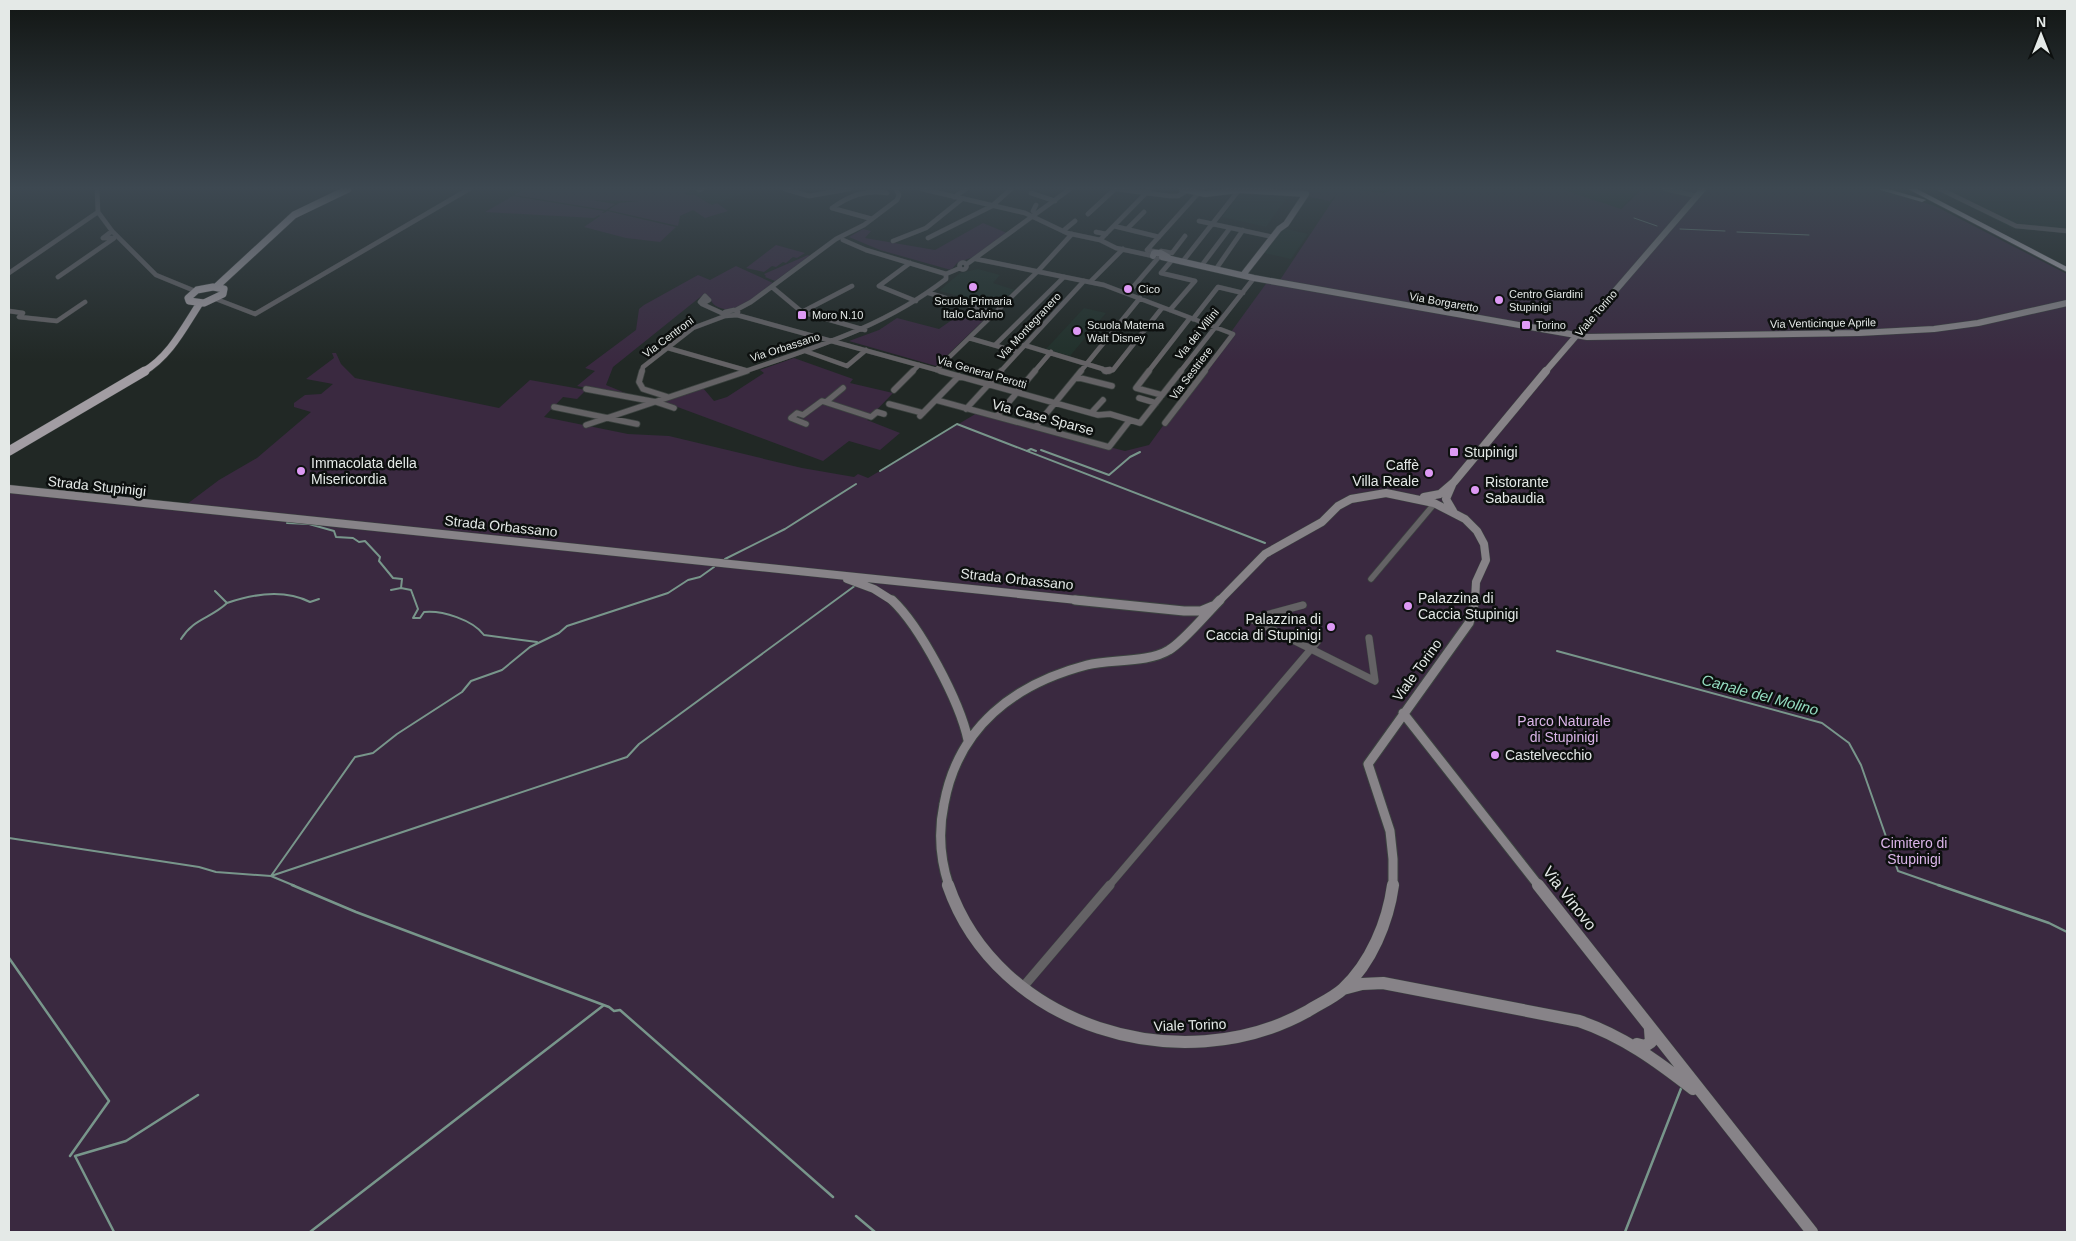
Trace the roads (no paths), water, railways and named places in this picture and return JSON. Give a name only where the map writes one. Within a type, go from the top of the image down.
[{"type":"highway","points":[[2024,247],[2067,270]]},
{"type":"highway","points":[[2032,247],[2067,265]]},
{"type":"main road","points":[[216,286],[222,288],[224,292],[216,299],[200,303],[188,299],[195,291],[216,286],[259,247]]},
{"type":"main road","points":[[1244,276],[1266,247]]},
{"type":"main road","name":"Viale Torino","points":[[1452,485],[1576,335],[1653,247]]},
{"type":"main road","name":"Via Borgaretto","points":[[1162,255],[1254,278],[1576,335]]},
{"type":"main road","points":[[9,451],[157,364],[168,354],[200,303]]},
{"type":"main road","name":"Via Venticinque Aprile","points":[[1576,335],[1626,337],[1934,329],[1978,323],[2067,303]]},
{"type":"main road","points":[[1421,497],[1435,496],[1452,485]]},
{"type":"main road","points":[[1452,485],[1446,499],[1454,511]]},
{"type":"main road","name":"Strada Stupinigi","points":[[9,489],[183,507]]},
{"type":"main road","name":"Viale Torino","points":[[1386,493],[1421,497],[1435,503],[1454,511],[1468,522],[1480,537],[1485,548],[1486,561],[1476,584],[1476,606],[1469,623],[1368,764],[1372,783],[1382,803],[1392,850],[1391,887],[1388,913],[1358,970],[1342,990],[1304,1015],[1267,1029],[1223,1039],[1179,1042],[1142,1040],[1110,1032],[1059,1011],[1022,988],[996,963],[966,924],[952,897],[945,875],[941,855],[942,806],[948,781],[968,740],[1000,709],[1022,693],[1050,678],[1078,666],[1108,660],[1158,656],[1170,650],[1216,606],[1265,554],[1322,522],[1338,506],[1351,499],[1386,493]]},
{"type":"main road","name":"Strada Orbassano","points":[[183,507],[815,572],[852,578],[884,579],[1184,610],[1201,611],[1216,606]]},
{"type":"main road","name":"Strada Orbassano","points":[[852,578],[891,599],[910,619],[953,696],[964,721],[968,740]]},
{"type":"main road","points":[[884,579],[877,585],[891,599]]},
{"type":"main road","name":"Via Vinovo","points":[[1403,713],[1812,1232]]},
{"type":"main road","name":"Via Vinovo","points":[[1342,990],[1362,984],[1383,983],[1579,1021],[1622,1038],[1665,1066],[1710,1104]]},
{"type":"main road","points":[[1622,1038],[1640,1045],[1648,1045],[1652,1038],[1649,1026]]},
{"type":"street","points":[[9,273],[47,247]]},
{"type":"street","points":[[58,277],[101,247]]},
{"type":"street","points":[[125,247],[156,276],[195,291]]},
{"type":"street","points":[[216,299],[256,314],[370,247]]},
{"type":"street","name":"Via Centroni","points":[[669,398],[642,389],[639,382],[644,367],[693,328],[724,315],[737,313],[827,247]]},
{"type":"street","points":[[859,247],[946,274]]},
{"type":"street","name":"Via Orbassano","points":[[586,425],[835,342],[865,330],[929,293],[946,279],[946,274],[968,267],[967,264],[992,247]]},
{"type":"street","points":[[936,370],[1038,271],[1060,247]]},
{"type":"street","points":[[1118,247],[1162,255],[1172,253],[1177,247]]},
{"type":"street","points":[[1150,247],[1147,250],[1162,255]]},
{"type":"street","points":[[1183,261],[1194,247]]},
{"type":"street","points":[[1202,265],[1216,247]]},
{"type":"street","points":[[1216,269],[1231,247]]},
{"type":"street","points":[[1090,282],[1123,249]]},
{"type":"street","points":[[1128,293],[1162,255]]},
{"type":"street","points":[[1162,255],[1161,273],[1195,281],[1170,310]]},
{"type":"street","points":[[976,259],[1090,282],[1128,293],[1216,328]]},
{"type":"street","points":[[910,263],[878,286],[916,301]]},
{"type":"street","points":[[995,345],[1064,277]]},
{"type":"street","name":"Via dei Villini","points":[[1133,421],[1140,423],[1144,420],[1254,278]]},
{"type":"street","name":"Via Montegranero","points":[[966,409],[1084,281]]},
{"type":"street","points":[[802,312],[852,286]]},
{"type":"street","points":[[772,287],[802,312],[865,330]]},
{"type":"street","points":[[1162,396],[1136,388],[1218,287],[1243,293]]},
{"type":"street","points":[[929,293],[994,313]]},
{"type":"street","points":[[1036,426],[1140,298]]},
{"type":"street","points":[[9,311],[24,312],[19,317],[57,321],[85,302]]},
{"type":"street","points":[[702,304],[724,315]]},
{"type":"street","points":[[1024,344],[1098,365],[1107,370],[1113,370],[1162,308]]},
{"type":"street","name":"Via General Perotti","points":[[737,313],[1054,403],[1098,415],[1110,414],[1133,421]]},
{"type":"street","name":"Via Sestriere","points":[[1166,423],[1233,334],[1216,328]]},
{"type":"street","points":[[969,338],[1018,352]]},
{"type":"street","points":[[668,348],[746,371]]},
{"type":"street","points":[[806,351],[847,366],[866,350]]},
{"type":"street","points":[[998,416],[1051,352]]},
{"type":"street","points":[[894,390],[919,365]]},
{"type":"street","points":[[889,404],[921,415],[959,376]]},
{"type":"street","points":[[1076,377],[1112,386]]},
{"type":"street","points":[[826,402],[843,388]]},
{"type":"street","name":"Via Orbassano","points":[[586,389],[656,402]]},
{"type":"street","points":[[1139,398],[1156,403]]},
{"type":"street","points":[[806,424],[791,418],[797,413],[803,415],[822,400],[871,417],[877,412],[884,414]]},
{"type":"street","name":"Via Case Sparse","points":[[936,400],[1036,426],[1109,448],[1133,421]]},
{"type":"street","points":[[1091,413],[1102,400]]},
{"type":"street","points":[[656,402],[674,408]]},
{"type":"street","name":"Via Orbassano","points":[[554,407],[638,424]]},
{"type":"street","points":[[1371,579],[1435,503]]},
{"type":"street","points":[[1303,605],[1251,619],[1375,682],[1369,638]]},
{"type":"street","points":[[1022,988],[1317,642]]},
{"type":"waterway","points":[[880,471],[957,424],[1265,543]]},
{"type":"waterway","points":[[1027,451],[1031,449],[1036,451]]},
{"type":"waterway","points":[[1041,450],[1109,475],[1130,457],[1140,452]]},
{"type":"waterway","points":[[725,559],[785,529],[856,484]]},
{"type":"waterway","points":[[287,523],[309,524],[334,531],[336,537],[353,538],[359,542],[365,541],[380,557],[379,561],[393,578],[402,579],[401,588]]},
{"type":"waterway","points":[[271,876],[355,757],[373,753],[397,734],[462,692],[471,681],[502,670],[530,647],[559,633],[567,626],[668,593],[688,580],[700,577],[714,567]]},
{"type":"waterway","points":[[271,876],[627,757],[639,744],[856,585]]},
{"type":"waterway","points":[[391,590],[401,588]]},
{"type":"waterway","points":[[401,588],[411,590],[418,609],[413,618],[420,618],[424,612],[448,614],[473,625],[484,635],[537,642]]},
{"type":"waterway","points":[[215,591],[227,603]]},
{"type":"waterway","points":[[227,603],[247,597],[268,594],[290,595],[310,602],[319,599]]},
{"type":"waterway","points":[[181,639],[191,627],[227,603]]},
{"type":"waterway","name":"Canale del Molino","points":[[1557,651],[1822,723],[1849,743],[1861,765],[1898,871],[1941,886]]},
{"type":"waterway","points":[[9,838],[199,867],[216,872],[271,876]]},
{"type":"waterway","points":[[271,876],[295,886]]},
{"type":"waterway","points":[[292,885],[356,912],[604,1005]]},
{"type":"waterway","name":"Canale del Molino","points":[[1938,885],[2049,923],[2067,932]]},
{"type":"waterway","points":[[9,958],[109,1101],[70,1156]]},
{"type":"waterway","points":[[310,1232],[604,1005]]},
{"type":"waterway","points":[[604,1005],[614,1011],[620,1010],[833,1197]]},
{"type":"waterway","points":[[1625,1232],[1682,1086]]},
{"type":"waterway","points":[[114,1232],[75,1156],[126,1141],[198,1095]]},
{"type":"waterway","points":[[856,1216],[875,1232]]},
{"type":"place","name":"Scuola Primaria Italo Calvino","points":[[973,287]]},
{"type":"place","name":"Cico","points":[[1128,289]]},
{"type":"place","name":"Centro Giardini Stupinigi","points":[[1499,300]]},
{"type":"place","name":"Moro N.10","points":[[802,315]]},
{"type":"place","name":"Torino","points":[[1526,325]]},
{"type":"place","name":"Scuola Materna Walt Disney","points":[[1077,331]]},
{"type":"place","name":"Stupinigi","points":[[1454,452]]},
{"type":"place","name":"Immacolata della Misericordia","points":[[301,471]]},
{"type":"place","name":"Caffè Villa Reale","points":[[1429,473]]},
{"type":"place","name":"Ristorante Sabaudia","points":[[1475,490]]},
{"type":"place","name":"Palazzina di Caccia Stupinigi","points":[[1408,606]]},
{"type":"place","name":"Palazzina di Caccia di Stupinigi","points":[[1331,627]]},
{"type":"place","name":"Castelvecchio","points":[[1495,755]]},
{"type":"park label","name":"Parco Naturale di Stupinigi","points":[[1564,730]]},
{"type":"park label","name":"Cimitero di Stupinigi","points":[[1914,852]]}]
